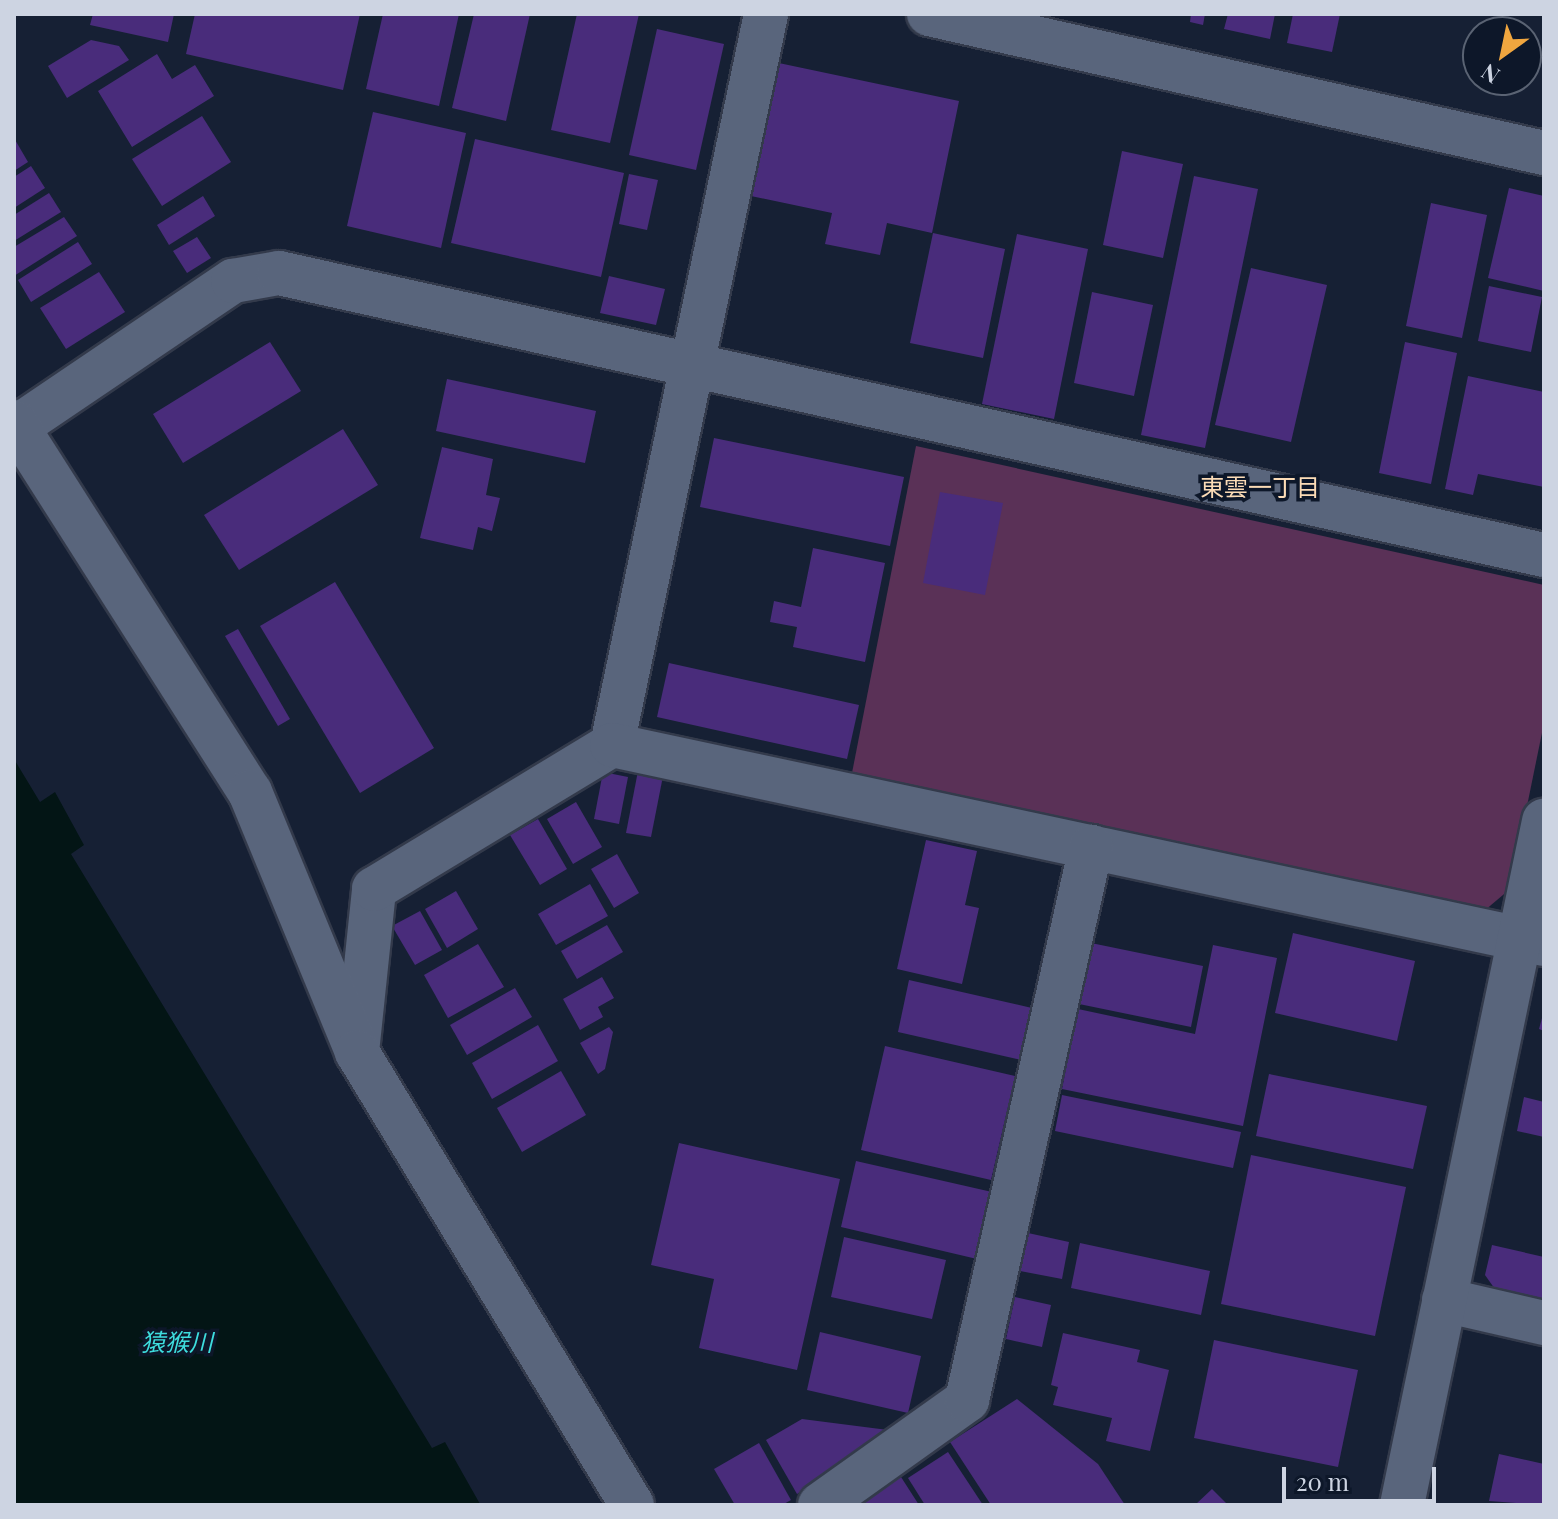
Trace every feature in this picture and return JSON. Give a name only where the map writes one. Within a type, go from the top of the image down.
[{"type":"street","points":[[612,745],[766,14]]},
{"type":"street","points":[[929,14],[1544,153]]},
{"type":"street","points":[[632,1505],[357,1052],[250,792],[16,424],[233,281],[279,273],[1544,555]]},
{"type":"street","points":[[357,1052],[374,889],[612,745],[1531,941]]},
{"type":"street","points":[[1402,1505],[1444,1300],[1531,941],[1544,821]]},
{"type":"street","points":[[820,1505],[967,1400],[1091,847]]},
{"type":"street","points":[[1444,1300],[1544,1323]]},
{"type":"shaded area","points":[[916,446],[1544,585],[1544,723],[1510,889],[1484,911],[852,773]]},
{"type":"water","name":"猿猴川","points":[[14,759],[40,802],[55,792],[84,845],[71,854],[432,1448],[445,1442],[480,1504],[14,1505]]},
{"type":"building","points":[[93,14],[174,14],[168,42],[90,25]]},
{"type":"building","points":[[195,14],[360,14],[343,90],[186,54]]},
{"type":"building","points":[[383,14],[459,14],[439,106],[366,89]]},
{"type":"building","points":[[474,14],[530,14],[506,121],[452,108]]},
{"type":"building","points":[[577,14],[639,14],[610,143],[551,130]]},
{"type":"building","points":[[1191,14],[1205,14],[1203,25],[1190,22]]},
{"type":"building","points":[[1228,14],[1275,14],[1270,39],[1224,29]]},
{"type":"building","points":[[1293,14],[1340,14],[1332,52],[1287,43]]},
{"type":"building","points":[[657,29],[724,44],[696,170],[629,155]]},
{"type":"building","points":[[91,40],[119,46],[129,60],[67,98],[48,66]]},
{"type":"building","points":[[157,54],[172,79],[195,65],[214,96],[132,147],[98,91]]},
{"type":"building","points":[[774,62],[959,101],[932,233],[887,223],[880,255],[825,244],[832,213],[746,195]]},
{"type":"building","points":[[373,112],[466,133],[441,248],[347,226]]},
{"type":"building","points":[[202,116],[231,162],[162,206],[132,159]]},
{"type":"building","points":[[14,138],[28,162],[14,171]]},
{"type":"building","points":[[475,139],[624,173],[601,277],[451,243]]},
{"type":"building","points":[[1122,151],[1183,164],[1163,258],[1103,245]]},
{"type":"building","points":[[31,166],[45,188],[14,208],[14,177]]},
{"type":"building","points":[[629,174],[658,180],[647,230],[619,224]]},
{"type":"building","points":[[1194,176],[1258,189],[1205,448],[1141,435]]},
{"type":"building","points":[[1509,188],[1544,196],[1544,291],[1488,278]]},
{"type":"building","points":[[49,193],[61,212],[14,241],[14,215]]},
{"type":"building","points":[[203,196],[215,216],[169,245],[157,225]]},
{"type":"building","points":[[1431,203],[1487,215],[1462,338],[1406,326]]},
{"type":"building","points":[[64,217],[77,236],[14,276],[14,247]]},
{"type":"building","points":[[933,233],[1005,249],[983,358],[910,343]]},
{"type":"building","points":[[1017,234],[1088,249],[1054,419],[982,404]]},
{"type":"building","points":[[197,237],[211,258],[187,273],[173,251]]},
{"type":"building","points":[[78,242],[92,264],[31,302],[18,280]]},
{"type":"building","points":[[1251,268],[1327,285],[1291,442],[1215,425]]},
{"type":"building","points":[[99,272],[125,312],[66,349],[40,308]]},
{"type":"building","points":[[609,276],[665,289],[656,325],[600,313]]},
{"type":"building","points":[[1489,286],[1542,297],[1531,352],[1478,341]]},
{"type":"building","points":[[1092,292],[1153,305],[1134,396],[1074,383]]},
{"type":"building","points":[[270,342],[301,391],[183,463],[153,414]]},
{"type":"building","points":[[1405,342],[1457,353],[1431,484],[1379,473]]},
{"type":"building","points":[[1468,376],[1544,392],[1544,487],[1478,474],[1473,495],[1445,489]]},
{"type":"building","points":[[447,379],[596,411],[585,463],[436,431]]},
{"type":"building","points":[[343,429],[378,485],[239,570],[204,515]]},
{"type":"building","points":[[714,438],[904,477],[890,546],[700,507]]},
{"type":"building","points":[[442,447],[493,459],[486,495],[500,498],[492,531],[478,527],[473,550],[420,538]]},
{"type":"building","points":[[940,492],[1003,503],[985,595],[923,583]]},
{"type":"building","points":[[813,548],[885,563],[865,662],[793,647],[797,627],[770,622],[774,601],[801,607]]},
{"type":"building","points":[[335,582],[434,748],[360,793],[260,626]]},
{"type":"building","points":[[238,629],[290,719],[278,726],[225,636]]},
{"type":"building","points":[[669,663],[859,705],[847,759],[657,717]]},
{"type":"building","points":[[638,771],[663,776],[651,837],[626,833]]},
{"type":"building","points":[[603,772],[628,777],[619,824],[594,819]]},
{"type":"building","points":[[576,802],[602,847],[573,864],[547,819]]},
{"type":"building","points":[[538,819],[567,869],[540,885],[510,835]]},
{"type":"building","points":[[926,840],[977,851],[965,905],[979,908],[962,984],[897,969]]},
{"type":"building","points":[[617,854],[639,893],[614,908],[591,869]]},
{"type":"building","points":[[590,884],[608,916],[556,945],[538,914]]},
{"type":"building","points":[[456,891],[478,929],[447,948],[425,909]]},
{"type":"building","points":[[420,911],[442,950],[415,965],[392,926]]},
{"type":"building","points":[[607,925],[623,952],[577,979],[561,951]]},
{"type":"building","points":[[1293,933],[1415,961],[1397,1041],[1275,1013]]},
{"type":"building","points":[[1091,943],[1203,966],[1191,1027],[1079,1004]]},
{"type":"building","points":[[478,944],[504,987],[448,1018],[424,975]]},
{"type":"building","points":[[1213,945],[1277,958],[1243,1126],[1062,1089],[1078,1009],[1195,1034]]},
{"type":"building","points":[[602,977],[614,998],[598,1007],[603,1017],[580,1030],[563,999]]},
{"type":"building","points":[[909,980],[1032,1008],[1021,1060],[898,1032]]},
{"type":"building","points":[[515,988],[532,1017],[467,1055],[450,1025]]},
{"type":"building","points":[[1544,1011],[1544,1031],[1539,1029]]},
{"type":"building","points":[[538,1025],[558,1061],[492,1099],[472,1063]]},
{"type":"building","points":[[609,1027],[613,1032],[605,1069],[598,1074],[580,1043]]},
{"type":"building","points":[[885,1046],[1015,1076],[991,1180],[861,1150]]},
{"type":"building","points":[[561,1071],[586,1115],[522,1152],[497,1108]]},
{"type":"building","points":[[1269,1074],[1427,1106],[1413,1169],[1256,1136]]},
{"type":"building","points":[[1062,1095],[1241,1132],[1233,1168],[1055,1131]]},
{"type":"building","points":[[1524,1097],[1544,1102],[1544,1137],[1517,1131]]},
{"type":"building","points":[[679,1143],[840,1179],[797,1370],[699,1348],[714,1279],[651,1265]]},
{"type":"building","points":[[1251,1155],[1406,1187],[1375,1336],[1221,1304]]},
{"type":"building","points":[[856,1161],[992,1192],[977,1259],[841,1227]]},
{"type":"building","points":[[1028,1233],[1069,1242],[1062,1279],[1020,1271]]},
{"type":"building","points":[[844,1237],[946,1260],[932,1319],[831,1297]]},
{"type":"building","points":[[1080,1243],[1210,1271],[1201,1315],[1071,1288]]},
{"type":"building","points":[[1492,1245],[1544,1257],[1544,1302],[1497,1292],[1485,1275]]},
{"type":"building","points":[[1015,1297],[1051,1305],[1042,1347],[1006,1339]]},
{"type":"building","points":[[820,1332],[921,1356],[908,1413],[807,1390]]},
{"type":"building","points":[[1063,1333],[1140,1350],[1137,1362],[1169,1370],[1150,1451],[1106,1441],[1112,1418],[1053,1405],[1058,1387],[1051,1385]]},
{"type":"building","points":[[1214,1340],[1358,1370],[1338,1467],[1194,1438]]},
{"type":"building","points":[[1017,1399],[1098,1464],[1125,1505],[991,1505],[950,1442]]},
{"type":"building","points":[[802,1419],[888,1430],[893,1439],[797,1494],[766,1440]]},
{"type":"building","points":[[759,1443],[791,1500],[782,1505],[735,1505],[714,1469]]},
{"type":"building","points":[[948,1452],[983,1505],[925,1505],[908,1478]]},
{"type":"building","points":[[1499,1454],[1544,1464],[1544,1505],[1489,1501]]},
{"type":"building","points":[[901,1477],[919,1505],[857,1505]]},
{"type":"building","points":[[1212,1489],[1228,1505],[1195,1505]]},
{"type":"district","name":"東雲一丁目","points":[[1260,487]]}]
